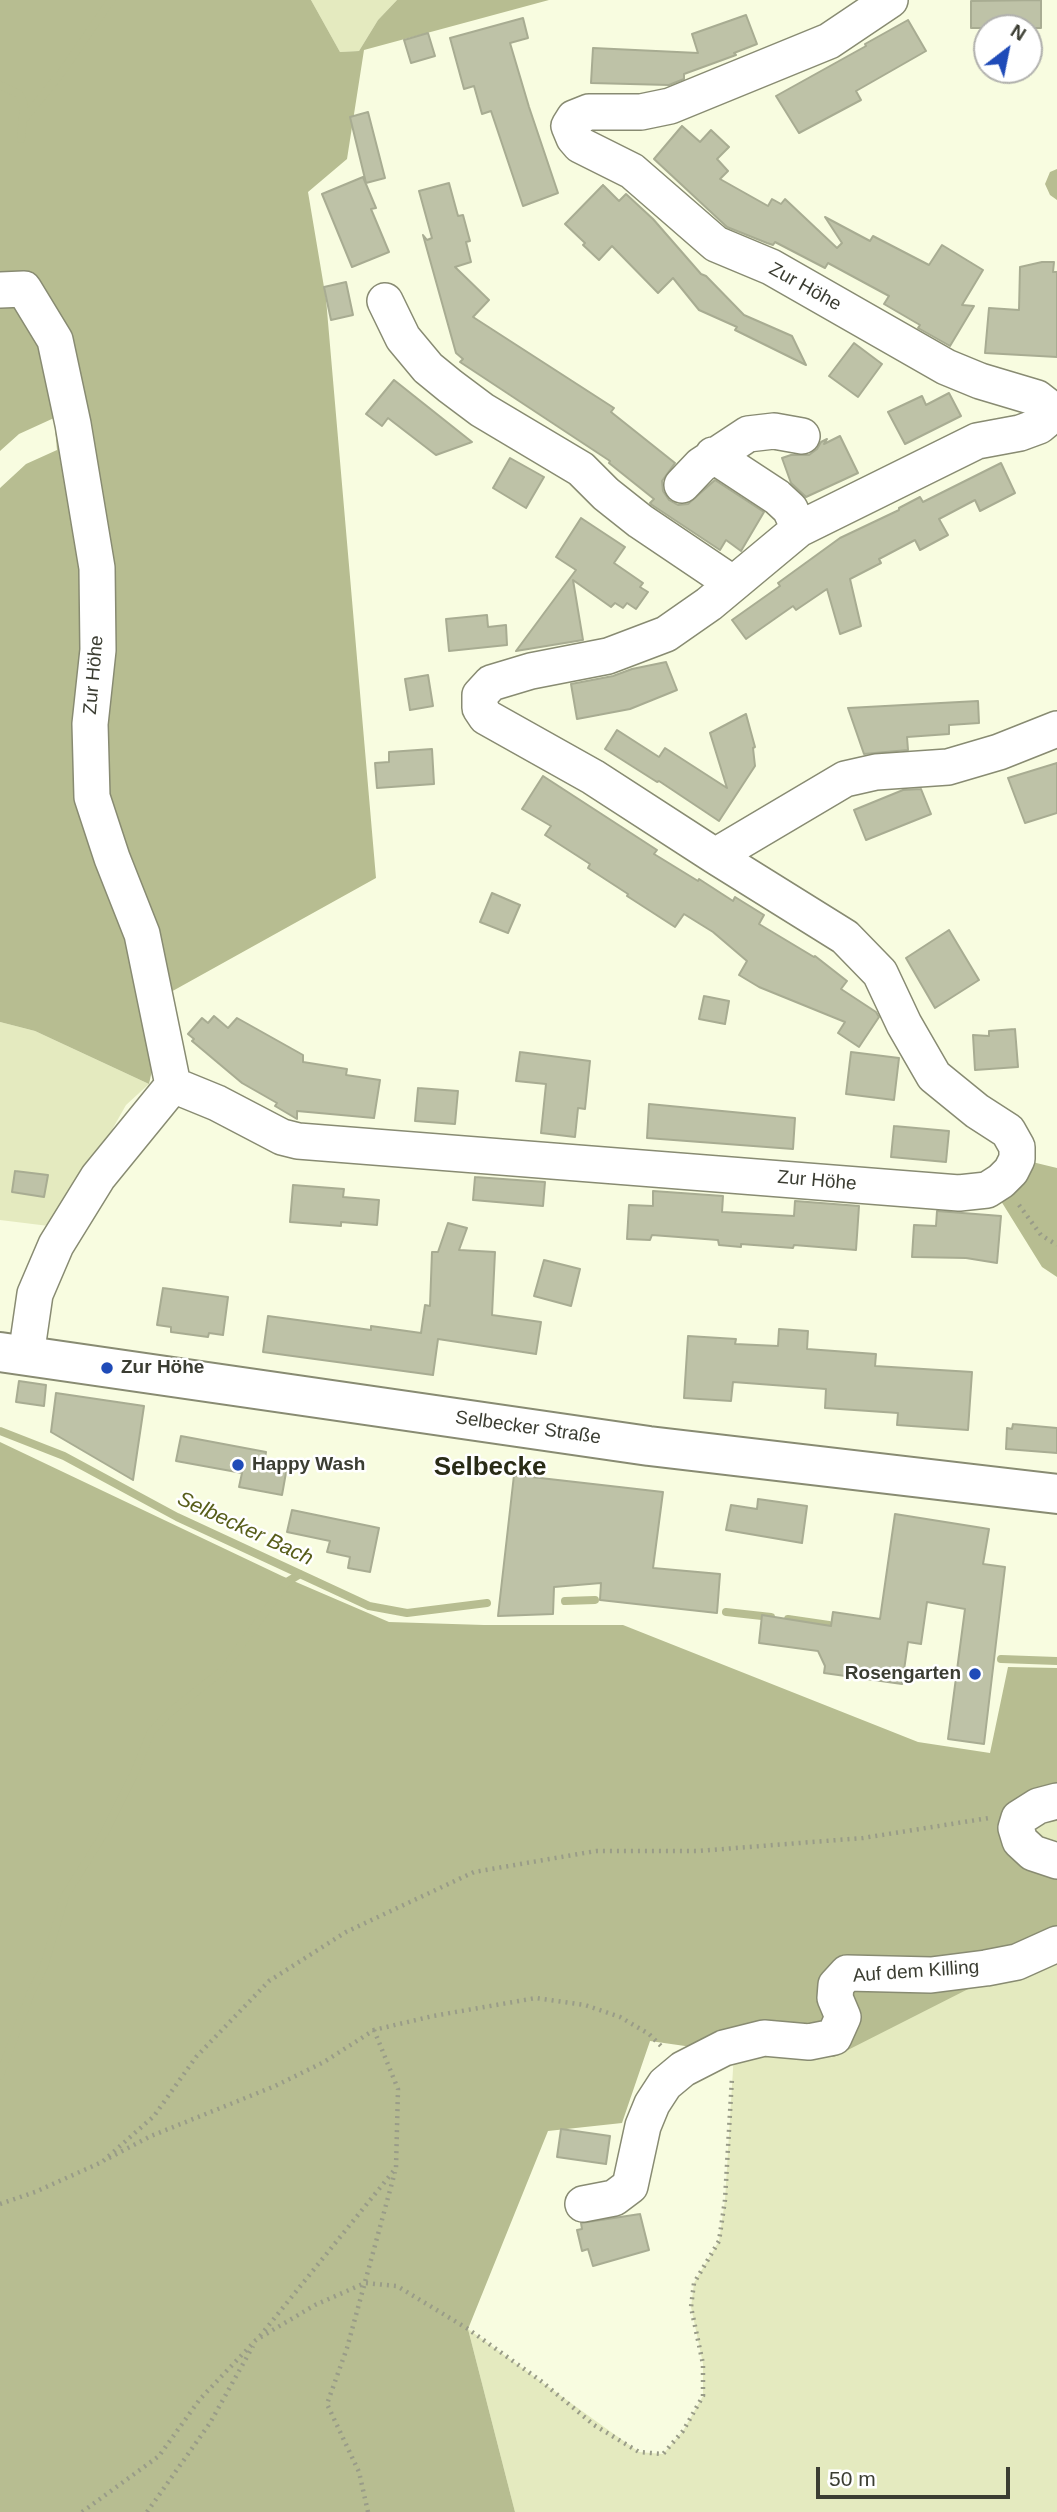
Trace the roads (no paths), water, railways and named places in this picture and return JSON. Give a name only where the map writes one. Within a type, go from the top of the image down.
[{"type":"main road","name":"Selbecker Straße","points":[[13,1354],[649,1446],[1057,1494]]},
{"type":"street","name":"Zur Höhe","points":[[0,290],[24,289],[55,340],[97,568],[97,650],[90,724],[92,797],[112,858],[142,934],[173,1085],[217,1103],[282,1137],[298,1141],[960,1193],[987,1190],[1002,1181],[1011,1171],[1017,1158],[1017,1147],[1008,1131],[977,1111],[934,1076],[904,1024],[880,973],[845,937],[593,777],[486,716],[480,708],[480,695],[491,683],[531,671],[608,656],[666,634],[709,604],[799,529],[977,441],[1020,433],[1045,421],[1048,413],[1046,405],[1037,398],[980,381],[946,367],[771,267],[716,244],[632,171],[580,145],[569,126],[574,118],[589,111],[641,112],[670,106],[829,41],[890,0]]},
{"type":"street","points":[[385,301],[403,338],[428,368],[482,410],[581,469],[606,494],[640,521],[732,583]]},
{"type":"street","points":[[682,485],[713,455],[748,434],[774,431],[802,436]]},
{"type":"street","points":[[713,455],[777,497],[790,509],[799,529]]},
{"type":"street","points":[[715,856],[845,779],[876,772],[948,767],[999,752],[1057,729]]},
{"type":"street","points":[[13,1354],[60,1236],[105,1167],[173,1085]]},
{"type":"street","points":[[1057,1801],[1038,1806],[1019,1818],[1016,1828],[1020,1841],[1033,1853],[1057,1861]]},
{"type":"street","name":"Auf dem Killing","points":[[583,2204],[614,2198],[631,2186],[643,2126],[652,2104],[665,2084],[683,2069],[724,2048],[764,2038],[809,2042],[834,2037],[843,2017],[835,1998],[836,1984],[848,1973],[931,1975],[986,1968],[1017,1962],[1057,1944]]},
{"type":"waterway","points":[[25,118],[64,69],[111,0]]},
{"type":"waterway","points":[[0,85],[19,94],[24,104],[21,139]]},
{"type":"waterway","name":"Selbecker Bach","points":[[0,1431],[64,1456],[177,1517],[369,1606],[407,1613],[487,1603]]},
{"type":"waterway","points":[[0,2075],[31,1992],[43,1969],[65,1896],[106,1830],[151,1732],[169,1713],[222,1671],[287,1582],[300,1574]]},
{"type":"waterway","name":"Selbecker Bach","points":[[565,1601],[595,1600]]},
{"type":"waterway","name":"Selbecker Bach","points":[[726,1612],[771,1617]]},
{"type":"waterway","name":"Selbecker Bach","points":[[788,1619],[829,1625]]},
{"type":"waterway","name":"Selbecker Bach","points":[[1001,1659],[1057,1661]]},
{"type":"place","name":"Zur Höhe","points":[[107,1368]]},
{"type":"place","name":"Happy Wash","points":[[238,1465]]},
{"type":"place","name":"Rosengarten","points":[[975,1674]]},
{"type":"district","name":"Selbecke","points":[[490,1468]]}]
